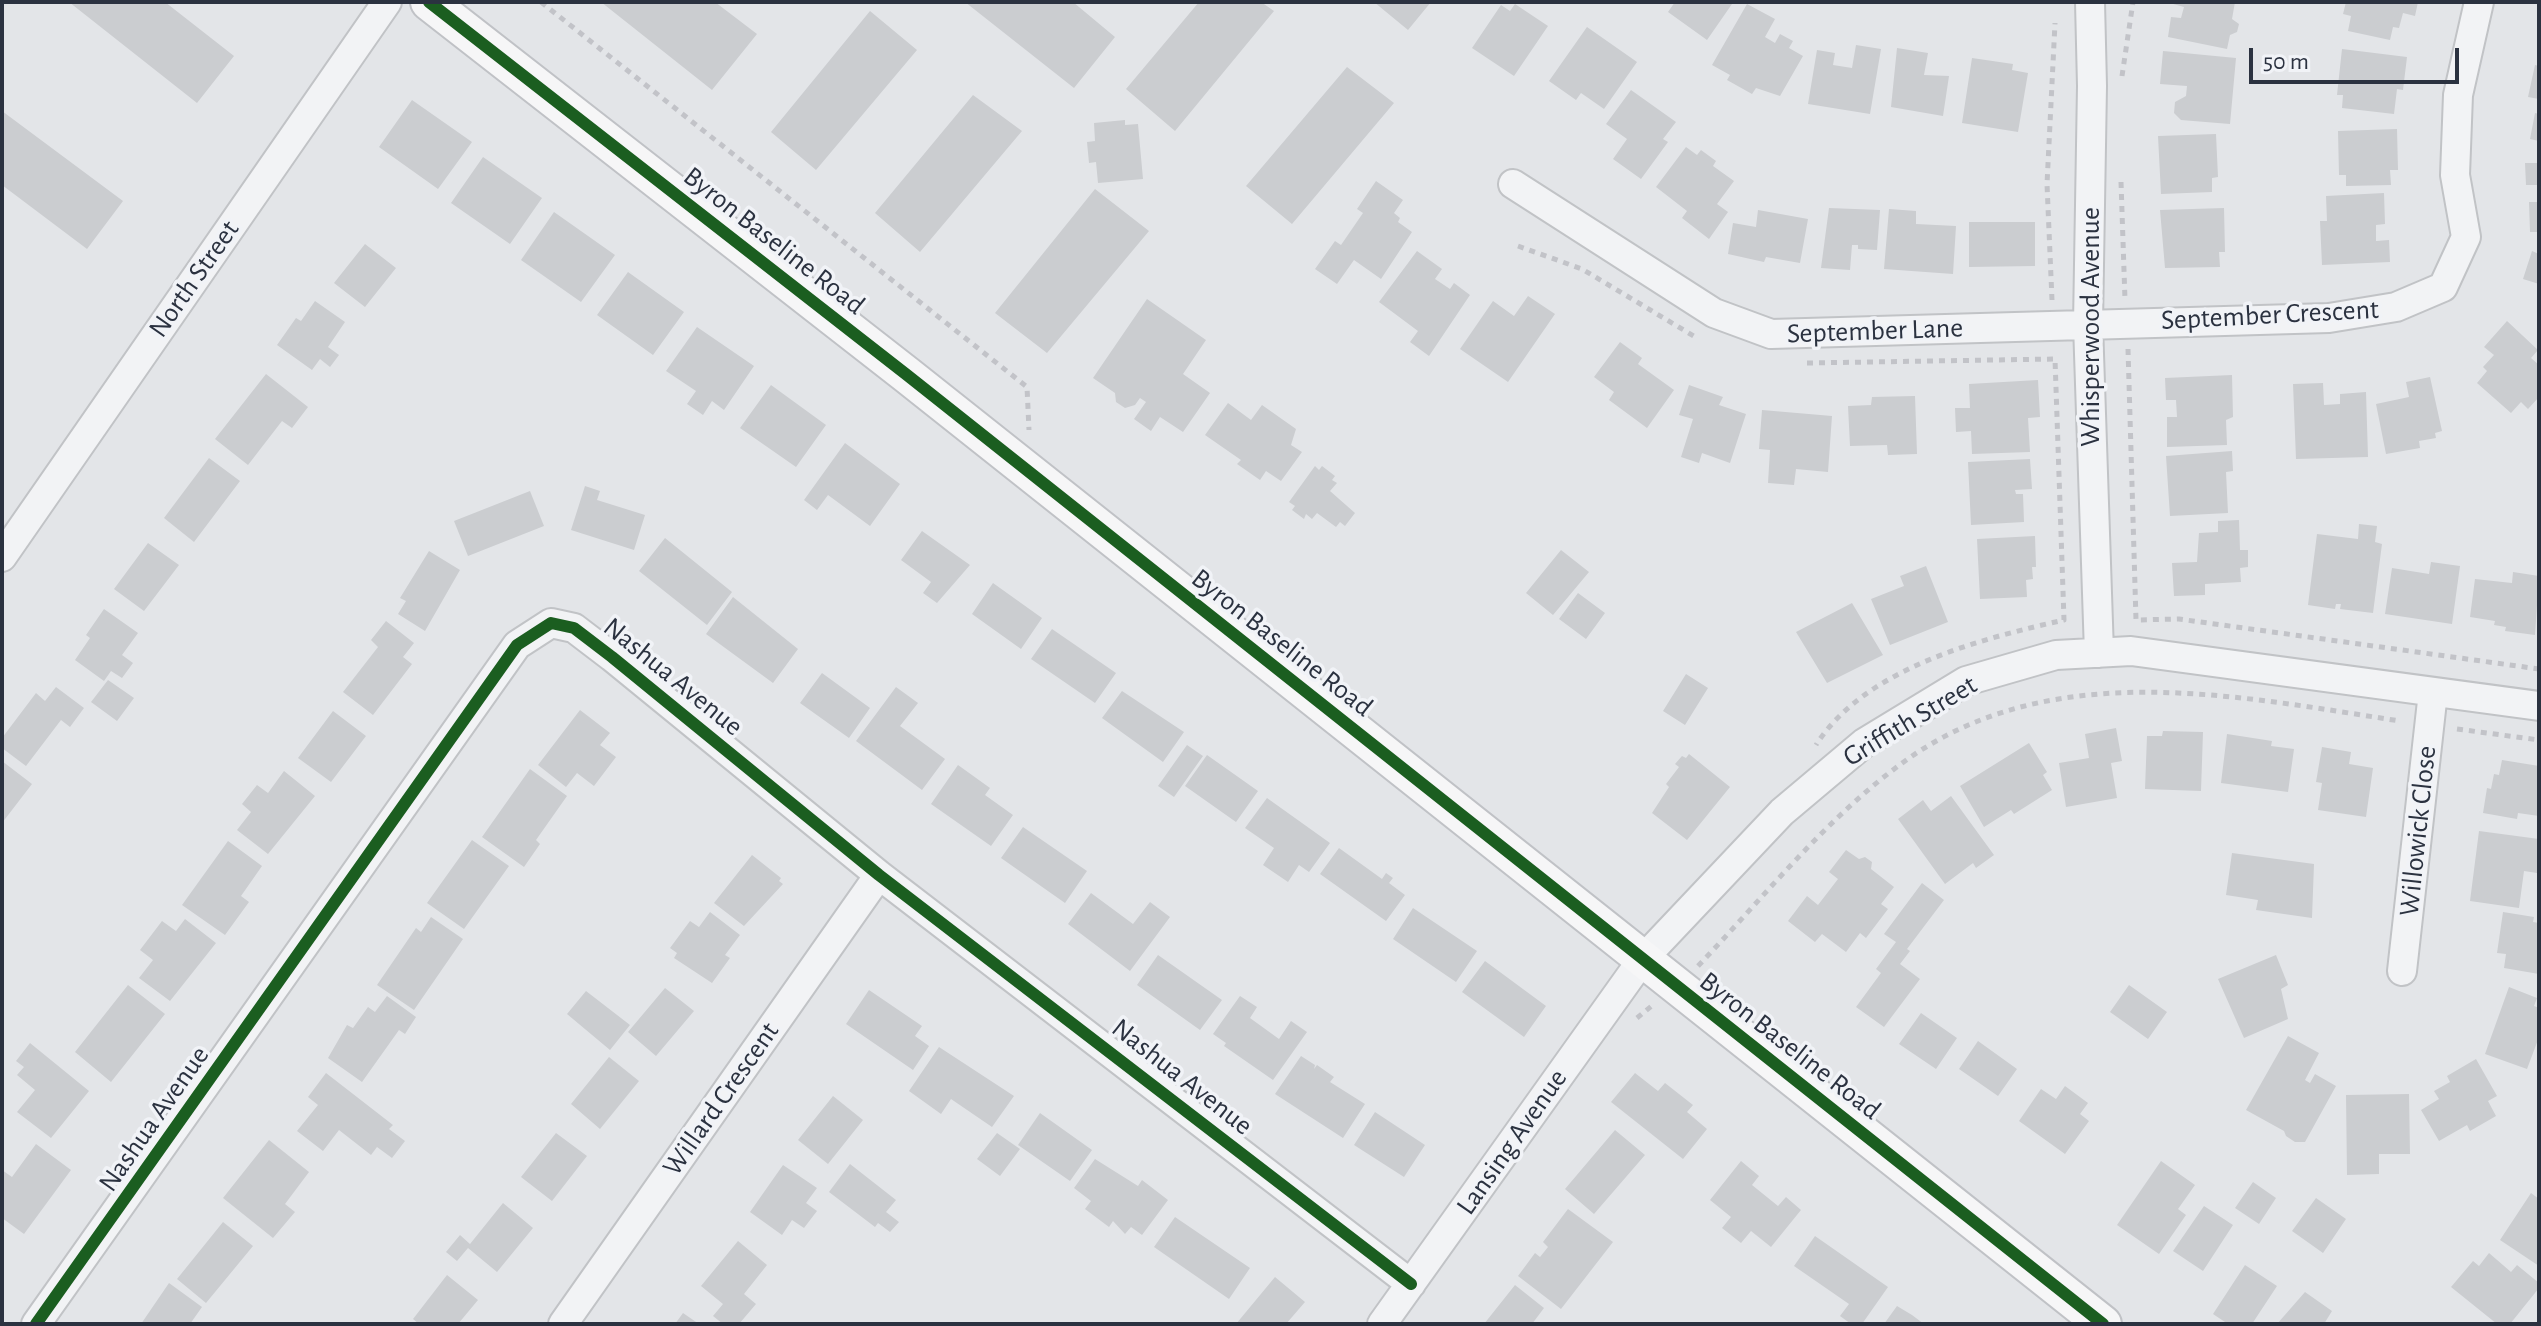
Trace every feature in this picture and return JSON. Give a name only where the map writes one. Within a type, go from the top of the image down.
[{"type":"main road","name":"Byron Baseline Road","points":[[429,2],[1012,459],[2103,1324]]},
{"type":"street","name":"North Street","points":[[2,557],[387,2]]},
{"type":"street","name":"September Crescent","points":[[2088,324],[2329,318],[2396,307],[2443,287],[2466,237],[2455,175],[2458,95],[2479,2]]},
{"type":"street","name":"Whisperwood Avenue","points":[[2075,8],[2092,86],[2088,324],[2099,653]]},
{"type":"street","name":"September Lane","points":[[1513,184],[1714,313],[1771,334],[2088,324]]},
{"type":"street","name":"Nashua Avenue","points":[[36,1324],[517,645],[551,623],[574,628],[612,657],[879,875],[1411,1284]]},
{"type":"street","name":"Griffith Street","points":[[1642,960],[1782,812],[1864,743],[1966,681],[2056,655],[2131,651],[2539,706]]},
{"type":"street","name":"Willowick Close","points":[[2402,971],[2433,692]]},
{"type":"street","name":"Willard Crescent","points":[[563,1324],[879,875]]},
{"type":"street","name":"Lansing Avenue","points":[[1382,1324],[1642,960]]},
{"type":"path","points":[[541,2],[1027,387],[1029,432],[1012,459]]},
{"type":"path","points":[[2120,87],[2133,2]]},
{"type":"path","points":[[2053,301],[2047,184],[2075,8]]},
{"type":"path","points":[[2121,178],[2125,303]]},
{"type":"path","points":[[1518,246],[1582,269],[1684,333],[1699,339]]},
{"type":"path","points":[[2128,348],[2136,620],[2193,620],[2539,669]]},
{"type":"path","points":[[1799,363],[2055,359],[2064,620],[1989,637],[1917,665],[1857,702],[1828,726],[1814,749]]},
{"type":"path","points":[[1677,988],[1840,816],[1906,760],[1970,725],[2038,702],[2098,693],[2172,690],[2400,721]]},
{"type":"path","points":[[2450,728],[2539,740]]},
{"type":"building","points":[[69,2],[165,2],[234,56],[197,103]]},
{"type":"building","points":[[601,2],[715,2],[757,34],[712,90]]},
{"type":"building","points":[[965,2],[1073,2],[1115,37],[1074,88]]},
{"type":"building","points":[[1199,2],[1261,2],[1274,11],[1175,131],[1126,89]]},
{"type":"building","points":[[1374,2],[1431,2],[1408,30]]},
{"type":"building","points":[[1675,2],[1732,4],[1707,40],[1668,12]]},
{"type":"building","points":[[2166,2],[2235,2],[2232,19],[2239,24],[2237,32],[2230,35],[2227,49],[2168,37],[2171,17],[2181,18],[2184,7]]},
{"type":"building","points":[[2346,2],[2418,2],[2415,16],[2403,13],[2399,28],[2393,27],[2390,40],[2348,31],[2351,16],[2343,14]]},
{"type":"building","points":[[1515,4],[1548,26],[1514,76],[1472,48],[1501,5],[1510,11]]},
{"type":"building","points":[[1747,4],[1775,19],[1765,37],[1775,43],[1780,34],[1793,41],[1789,48],[1803,56],[1780,96],[1756,88],[1752,94],[1727,80],[1730,75],[1712,65]]},
{"type":"building","points":[[870,11],[917,50],[816,170],[771,132]]},
{"type":"building","points":[[1587,27],[1637,62],[1604,109],[1581,93],[1576,100],[1549,81]]},
{"type":"building","points":[[1856,45],[1881,49],[1870,114],[1808,104],[1817,50],[1835,53],[1833,65],[1852,68]]},
{"type":"building","points":[[1897,48],[1928,53],[1924,75],[1949,76],[1943,116],[1891,107]]},
{"type":"building","points":[[2342,49],[2407,57],[2403,90],[2397,89],[2394,114],[2342,108],[2343,95],[2337,95]]},
{"type":"building","points":[[2163,51],[2236,58],[2230,124],[2181,120],[2174,113],[2175,102],[2186,96],[2187,86],[2160,84]]},
{"type":"building","points":[[1972,58],[2013,64],[2012,70],[2028,73],[2018,132],[1962,123]]},
{"type":"building","points":[[2535,65],[2539,66],[2539,99],[2528,97]]},
{"type":"building","points":[[1347,67],[1394,103],[1292,224],[1246,186]]},
{"type":"building","points":[[1631,90],[1676,122],[1663,139],[1668,142],[1641,179],[1613,159],[1627,139],[1606,124]]},
{"type":"building","points":[[973,95],[1022,131],[920,252],[875,213]]},
{"type":"building","points":[[412,100],[472,142],[438,189],[379,147]]},
{"type":"building","points":[[2,111],[123,201],[87,249],[2,185]]},
{"type":"building","points":[[2535,113],[2539,114],[2539,141],[2530,139]]},
{"type":"building","points":[[1125,120],[1125,125],[1138,124],[1143,179],[1098,183],[1096,162],[1089,163],[1087,142],[1095,141],[1094,123]]},
{"type":"building","points":[[2397,129],[2398,170],[2390,170],[2391,185],[2346,186],[2346,175],[2339,175],[2338,131]]},
{"type":"building","points":[[2216,134],[2218,177],[2212,178],[2212,192],[2161,194],[2158,136]]},
{"type":"building","points":[[1686,147],[1697,155],[1701,150],[1716,161],[1713,166],[1734,181],[1717,204],[1728,212],[1709,239],[1682,218],[1687,211],[1656,187]]},
{"type":"building","points":[[483,157],[542,198],[510,244],[451,203]]},
{"type":"building","points":[[2525,163],[2539,163],[2539,185],[2526,185]]},
{"type":"building","points":[[1376,181],[1403,200],[1394,213],[1400,218],[1398,222],[1412,232],[1381,279],[1354,260],[1337,284],[1315,269],[1335,241],[1341,245],[1363,213],[1357,209]]},
{"type":"building","points":[[1095,189],[1149,231],[1047,353],[995,313]]},
{"type":"building","points":[[2384,193],[2385,224],[2376,225],[2376,241],[2389,240],[2390,262],[2322,265],[2320,221],[2327,221],[2326,196]]},
{"type":"building","points":[[2529,202],[2539,202],[2539,232],[2530,232]]},
{"type":"building","points":[[1829,208],[1880,210],[1877,250],[1858,249],[1858,245],[1852,245],[1850,270],[1821,268]]},
{"type":"building","points":[[2224,208],[2225,252],[2219,252],[2220,267],[2165,268],[2160,210]]},
{"type":"building","points":[[1889,209],[1916,211],[1916,224],[1956,226],[1953,274],[1884,269]]},
{"type":"building","points":[[1758,210],[1808,219],[1800,263],[1766,257],[1764,262],[1728,254],[1733,223],[1756,227]]},
{"type":"building","points":[[554,212],[615,255],[581,302],[521,260]]},
{"type":"building","points":[[1969,222],[2035,222],[2035,266],[1969,267]]},
{"type":"building","points":[[365,244],[396,268],[365,307],[334,283]]},
{"type":"building","points":[[1417,251],[1442,269],[1435,279],[1450,289],[1454,283],[1470,295],[1429,356],[1410,342],[1418,331],[1379,302]]},
{"type":"building","points":[[2532,251],[2539,254],[2539,284],[2523,279]]},
{"type":"building","points":[[628,272],[684,312],[653,355],[597,315]]},
{"type":"building","points":[[1528,296],[1555,314],[1508,382],[1460,349],[1493,301],[1514,316]]},
{"type":"building","points":[[1147,299],[1206,340],[1183,374],[1210,393],[1183,432],[1160,417],[1151,431],[1134,419],[1146,402],[1140,398],[1135,405],[1125,408],[1116,402],[1115,393],[1093,378]]},
{"type":"building","points":[[315,301],[345,322],[328,347],[339,355],[330,367],[320,359],[312,370],[277,345],[296,318],[301,321]]},
{"type":"building","points":[[2507,321],[2538,350],[2531,358],[2539,365],[2539,397],[2528,409],[2521,402],[2511,413],[2477,383],[2487,371],[2483,367],[2494,355],[2484,347]]},
{"type":"building","points":[[697,327],[754,366],[724,410],[712,401],[703,415],[687,404],[696,391],[666,371]]},
{"type":"building","points":[[1620,342],[1642,358],[1638,364],[1674,390],[1647,428],[1609,400],[1614,392],[1594,377]]},
{"type":"building","points":[[266,374],[308,407],[292,428],[282,421],[248,465],[215,439]]},
{"type":"building","points":[[2232,375],[2233,417],[2226,420],[2227,445],[2167,447],[2167,417],[2177,417],[2176,400],[2166,400],[2165,378]]},
{"type":"building","points":[[2430,377],[2442,431],[2435,433],[2436,438],[2419,441],[2420,448],[2386,454],[2376,404],[2409,397],[2406,382]]},
{"type":"building","points":[[2038,380],[2040,417],[2028,418],[2030,452],[1972,454],[1971,431],[1956,432],[1955,408],[1970,408],[1969,384]]},
{"type":"building","points":[[2323,383],[2324,405],[2340,404],[2340,394],[2366,392],[2368,457],[2296,459],[2293,384]]},
{"type":"building","points":[[771,385],[826,425],[796,467],[740,428]]},
{"type":"building","points":[[1689,385],[1723,397],[1719,405],[1746,414],[1730,463],[1702,453],[1699,463],[1681,457],[1693,419],[1679,415]]},
{"type":"building","points":[[1915,396],[1917,454],[1888,455],[1887,445],[1850,446],[1848,406],[1871,405],[1872,397]]},
{"type":"building","points":[[1228,403],[1251,420],[1262,405],[1296,429],[1291,445],[1302,452],[1281,481],[1266,471],[1260,480],[1237,464],[1241,460],[1205,435]]},
{"type":"building","points":[[1762,410],[1832,416],[1828,472],[1796,469],[1794,485],[1768,483],[1770,450],[1759,449]]},
{"type":"building","points":[[845,443],[900,484],[870,526],[828,495],[817,510],[804,500]]},
{"type":"building","points":[[2232,451],[2233,471],[2226,472],[2228,513],[2170,516],[2166,456]]},
{"type":"building","points":[[209,458],[240,481],[194,542],[164,518]]},
{"type":"building","points":[[2030,459],[2032,489],[2015,490],[2016,494],[2023,494],[2024,522],[1971,525],[1968,462]]},
{"type":"building","points":[[1315,466],[1319,470],[1322,466],[1335,476],[1332,480],[1337,483],[1330,491],[1355,513],[1345,526],[1340,522],[1336,527],[1317,513],[1312,519],[1306,514],[1304,519],[1292,510],[1295,506],[1289,502]]},
{"type":"building","points":[[585,486],[600,491],[597,500],[645,515],[634,550],[571,530]]},
{"type":"building","points":[[530,491],[544,526],[468,556],[454,521]]},
{"type":"building","points":[[2239,520],[2240,550],[2248,550],[2248,567],[2240,568],[2241,582],[2205,584],[2205,595],[2174,596],[2172,563],[2197,562],[2199,533],[2218,532],[2218,521]]},
{"type":"building","points":[[2359,524],[2377,526],[2375,542],[2382,544],[2373,613],[2340,609],[2341,604],[2336,604],[2335,609],[2308,605],[2317,534],[2358,539]]},
{"type":"building","points":[[922,531],[970,565],[937,603],[923,593],[931,582],[901,560]]},
{"type":"building","points":[[2035,536],[2036,567],[2032,567],[2033,579],[2026,580],[2027,597],[1980,599],[1977,539]]},
{"type":"building","points":[[665,538],[732,592],[707,625],[639,571]]},
{"type":"building","points":[[148,543],[179,565],[144,611],[114,589]]},
{"type":"building","points":[[1561,550],[1589,572],[1553,615],[1526,593]]},
{"type":"building","points":[[429,551],[460,570],[425,631],[398,614],[406,601],[400,598]]},
{"type":"building","points":[[2431,562],[2460,566],[2452,624],[2385,614],[2392,568],[2429,574]]},
{"type":"building","points":[[1926,566],[1948,622],[1890,645],[1871,599],[1904,586],[1900,576]]},
{"type":"building","points":[[2513,572],[2539,576],[2535,635],[2505,631],[2506,627],[2494,625],[2495,621],[2470,617],[2475,579],[2512,583]]},
{"type":"building","points":[[993,583],[1042,618],[1021,649],[972,614]]},
{"type":"building","points":[[1578,593],[1605,613],[1586,639],[1559,619]]},
{"type":"building","points":[[733,597],[798,649],[773,683],[706,634]]},
{"type":"building","points":[[1852,603],[1883,655],[1827,683],[1796,632]]},
{"type":"building","points":[[104,609],[138,633],[122,655],[133,663],[122,678],[111,671],[104,681],[75,660],[90,638],[86,635]]},
{"type":"building","points":[[386,621],[414,643],[403,657],[412,664],[373,715],[343,692],[378,647],[371,640]]},
{"type":"building","points":[[1052,629],[1116,673],[1095,703],[1031,659]]},
{"type":"building","points":[[822,673],[870,708],[849,738],[800,703]]},
{"type":"building","points":[[1686,674],[1708,688],[1685,725],[1663,711]]},
{"type":"building","points":[[108,680],[134,698],[117,721],[91,702]]},
{"type":"building","points":[[56,687],[84,708],[70,727],[61,720],[26,766],[2,748],[2,738],[36,693],[45,701]]},
{"type":"building","points":[[896,687],[918,703],[900,726],[945,759],[922,790],[856,741]]},
{"type":"building","points":[[1122,691],[1184,732],[1163,762],[1102,718]]},
{"type":"building","points":[[580,710],[610,733],[600,745],[616,757],[594,786],[577,773],[566,787],[538,765]]},
{"type":"building","points":[[333,711],[366,736],[331,782],[298,758]]},
{"type":"building","points":[[2116,728],[2122,761],[2111,763],[2117,798],[2066,807],[2059,763],[2089,758],[2085,734]]},
{"type":"building","points":[[2163,731],[2203,732],[2201,791],[2145,789],[2147,736],[2162,736]]},
{"type":"building","points":[[2227,734],[2272,741],[2271,746],[2294,749],[2288,792],[2221,783]]},
{"type":"building","points":[[2029,743],[2047,772],[2043,775],[2052,790],[2014,814],[2011,810],[1984,827],[1960,786]]},
{"type":"building","points":[[1187,745],[1203,756],[1174,797],[1158,786]]},
{"type":"building","points":[[2322,747],[2351,752],[2349,764],[2373,768],[2366,817],[2318,810],[2322,783],[2316,782]]},
{"type":"building","points":[[1689,754],[1730,787],[1687,840],[1652,813],[1669,787],[1666,784],[1679,767],[1675,764],[1682,756],[1686,758]]},
{"type":"building","points":[[1207,755],[1258,791],[1236,822],[1185,786]]},
{"type":"building","points":[[2502,760],[2539,766],[2539,816],[2518,813],[2517,819],[2483,813],[2487,788],[2491,789],[2494,774],[2499,775]]},
{"type":"building","points":[[2,761],[32,784],[2,823]]},
{"type":"building","points":[[958,765],[990,788],[985,795],[1013,815],[991,846],[931,804]]},
{"type":"building","points":[[530,769],[567,796],[536,840],[540,844],[524,867],[482,837]]},
{"type":"building","points":[[284,771],[315,796],[268,854],[237,830],[251,812],[242,804],[257,785],[268,793]]},
{"type":"building","points":[[1951,796],[1994,855],[1976,868],[1973,863],[1945,884],[1898,819],[1923,800],[1931,811]]},
{"type":"building","points":[[1267,798],[1330,843],[1309,872],[1299,865],[1288,882],[1263,865],[1274,848],[1245,828]]},
{"type":"building","points":[[1023,827],[1087,871],[1065,903],[1001,858]]},
{"type":"building","points":[[2479,831],[2539,839],[2537,873],[2524,871],[2519,908],[2470,901]]},
{"type":"building","points":[[472,840],[509,866],[464,929],[427,903]]},
{"type":"building","points":[[228,841],[262,866],[241,896],[249,902],[225,935],[182,905]]},
{"type":"building","points":[[1339,848],[1382,879],[1386,873],[1393,878],[1389,883],[1405,895],[1386,921],[1320,874]]},
{"type":"building","points":[[1846,850],[1859,859],[1865,857],[1872,862],[1871,869],[1894,887],[1881,904],[1888,909],[1866,938],[1860,933],[1846,952],[1822,934],[1815,942],[1788,921],[1807,896],[1818,905],[1838,879],[1829,872]]},
{"type":"building","points":[[2232,853],[2314,864],[2312,918],[2256,910],[2258,900],[2226,895]]},
{"type":"building","points":[[752,855],[781,878],[779,881],[783,884],[744,926],[714,903]]},
{"type":"building","points":[[1922,883],[1944,900],[1907,949],[1910,951],[1900,964],[1920,979],[1884,1027],[1856,1007],[1881,973],[1876,969],[1896,942],[1884,934]]},
{"type":"building","points":[[1091,893],[1133,924],[1150,902],[1170,917],[1130,971],[1068,924]]},
{"type":"building","points":[[1413,908],[1477,951],[1456,982],[1393,939]]},
{"type":"building","points":[[710,912],[740,935],[725,955],[730,958],[712,983],[674,958],[677,953],[670,948],[690,921],[699,927]]},
{"type":"building","points":[[2503,912],[2534,917],[2533,922],[2539,923],[2539,974],[2504,968],[2506,954],[2497,953]]},
{"type":"building","points":[[431,917],[463,939],[414,1010],[377,985],[416,928],[421,932]]},
{"type":"building","points":[[185,919],[216,943],[170,1001],[139,978],[153,960],[140,950],[162,921],[176,931]]},
{"type":"building","points":[[1158,955],[1222,1000],[1200,1030],[1137,985]]},
{"type":"building","points":[[2276,955],[2288,985],[2281,989],[2288,1019],[2244,1038],[2218,979]]},
{"type":"building","points":[[1485,961],[1546,1006],[1524,1037],[1462,992]]},
{"type":"building","points":[[128,985],[165,1014],[111,1082],[75,1052]]},
{"type":"building","points":[[2129,985],[2167,1012],[2148,1039],[2110,1012]]},
{"type":"building","points":[[2509,987],[2537,998],[2534,1006],[2539,1008],[2539,1037],[2527,1069],[2485,1054]]},
{"type":"building","points":[[665,988],[694,1011],[656,1056],[628,1032]]},
{"type":"building","points":[[869,990],[922,1026],[915,1036],[929,1046],[913,1070],[846,1024]]},
{"type":"building","points":[[586,991],[630,1025],[610,1050],[567,1014]]},
{"type":"building","points":[[387,996],[416,1017],[405,1034],[399,1030],[362,1082],[328,1058],[347,1025],[353,1028],[368,1007],[375,1012]]},
{"type":"building","points":[[1240,996],[1257,1007],[1250,1018],[1279,1039],[1291,1021],[1307,1032],[1273,1080],[1224,1046],[1226,1043],[1213,1034]]},
{"type":"building","points":[[1921,1013],[1957,1038],[1936,1069],[1899,1044]]},
{"type":"building","points":[[2288,1036],[2319,1053],[2305,1080],[2310,1083],[2315,1074],[2336,1086],[2305,1142],[2295,1142],[2284,1131],[2246,1110]]},
{"type":"building","points":[[1978,1041],[2017,1069],[1998,1096],[1959,1069]]},
{"type":"building","points":[[30,1043],[89,1091],[51,1138],[17,1112],[35,1090],[17,1075],[24,1067],[16,1061]]},
{"type":"building","points":[[939,1047],[1014,1096],[992,1127],[951,1099],[941,1114],[909,1091]]},
{"type":"building","points":[[1301,1056],[1315,1065],[1314,1069],[1317,1065],[1334,1077],[1330,1082],[1365,1104],[1343,1138],[1275,1094]]},
{"type":"building","points":[[609,1057],[639,1081],[600,1129],[571,1104]]},
{"type":"building","points":[[2476,1059],[2497,1096],[2488,1101],[2496,1116],[2470,1131],[2467,1125],[2439,1141],[2421,1110],[2439,1099],[2434,1091],[2450,1082],[2447,1076]]},
{"type":"building","points":[[326,1073],[393,1125],[389,1129],[405,1141],[392,1158],[377,1147],[371,1155],[339,1130],[323,1151],[297,1131],[318,1105],[308,1097]]},
{"type":"building","points":[[1635,1073],[1658,1091],[1665,1083],[1693,1105],[1687,1112],[1707,1129],[1683,1159],[1611,1102]]},
{"type":"building","points":[[2065,1086],[2088,1103],[2080,1114],[2089,1121],[2065,1154],[2019,1121],[2041,1089],[2056,1099]]},
{"type":"building","points":[[2409,1094],[2410,1154],[2379,1154],[2379,1174],[2347,1175],[2346,1095]]},
{"type":"building","points":[[833,1096],[863,1120],[828,1164],[798,1140]]},
{"type":"building","points":[[1375,1112],[1425,1145],[1404,1177],[1354,1145]]},
{"type":"building","points":[[1040,1113],[1092,1150],[1070,1181],[1018,1145]]},
{"type":"building","points":[[1615,1130],[1645,1155],[1594,1214],[1565,1189]]},
{"type":"building","points":[[556,1133],[587,1156],[552,1201],[521,1177]]},
{"type":"building","points":[[997,1133],[1020,1149],[1000,1176],[977,1159]]},
{"type":"building","points":[[269,1140],[309,1172],[285,1204],[295,1212],[273,1238],[223,1198]]},
{"type":"building","points":[[36,1144],[71,1170],[24,1234],[2,1218],[2,1170],[12,1177]]},
{"type":"building","points":[[1095,1159],[1138,1186],[1142,1180],[1168,1200],[1142,1235],[1131,1227],[1125,1234],[1113,1221],[1109,1227],[1085,1209],[1091,1201],[1074,1188]]},
{"type":"building","points":[[1741,1161],[1759,1176],[1752,1185],[1778,1206],[1786,1197],[1801,1210],[1771,1247],[1751,1231],[1741,1243],[1722,1228],[1731,1217],[1710,1200]]},
{"type":"building","points":[[2161,1161],[2195,1185],[2178,1209],[2186,1215],[2159,1254],[2117,1225]]},
{"type":"building","points":[[850,1164],[896,1200],[886,1212],[899,1222],[890,1232],[878,1223],[875,1227],[829,1192]]},
{"type":"building","points":[[783,1165],[817,1188],[806,1203],[817,1211],[804,1228],[792,1220],[782,1235],[750,1212]]},
{"type":"building","points":[[2253,1182],[2276,1198],[2259,1224],[2235,1208]]},
{"type":"building","points":[[2531,1193],[2539,1199],[2539,1266],[2500,1240]]},
{"type":"building","points":[[2316,1198],[2346,1219],[2323,1253],[2292,1231]]},
{"type":"building","points":[[503,1203],[533,1228],[497,1272],[468,1248],[457,1261],[446,1252],[460,1235],[470,1244]]},
{"type":"building","points":[[2204,1206],[2233,1225],[2203,1271],[2173,1251]]},
{"type":"building","points":[[1568,1209],[1613,1242],[1561,1309],[1518,1276],[1535,1253],[1540,1257],[1548,1247],[1543,1242]]},
{"type":"building","points":[[1175,1217],[1250,1268],[1229,1299],[1154,1247]]},
{"type":"building","points":[[223,1222],[253,1246],[206,1303],[177,1279]]},
{"type":"building","points":[[1815,1236],[1888,1287],[1862,1324],[1851,1324],[1840,1316],[1849,1304],[1794,1266]]},
{"type":"building","points":[[738,1241],[767,1265],[744,1294],[756,1304],[739,1324],[723,1324],[713,1316],[723,1304],[701,1286]]},
{"type":"building","points":[[2489,1253],[2511,1272],[2517,1265],[2539,1283],[2539,1288],[2510,1324],[2497,1324],[2451,1287],[2473,1261],[2479,1266]]},
{"type":"building","points":[[2245,1265],[2277,1286],[2252,1324],[2228,1324],[2213,1314]]},
{"type":"building","points":[[447,1275],[478,1300],[458,1324],[419,1324],[413,1319]]},
{"type":"building","points":[[1275,1277],[1305,1302],[1286,1324],[1236,1324]]},
{"type":"building","points":[[169,1283],[202,1307],[190,1324],[141,1324]]},
{"type":"building","points":[[1515,1285],[1544,1308],[1532,1324],[1484,1324]]},
{"type":"building","points":[[2305,1292],[2332,1311],[2324,1324],[2277,1324]]},
{"type":"building","points":[[1897,1306],[1912,1315],[1924,1324],[1884,1324]]},
{"type":"building","points":[[683,1313],[699,1324],[675,1324]]},
{"type":"cycle path","points":[[429,2],[907,375],[2103,1324]]},
{"type":"cycle path","points":[[36,1324],[517,645],[551,623],[574,628],[612,657],[879,875],[1411,1284]]}]
